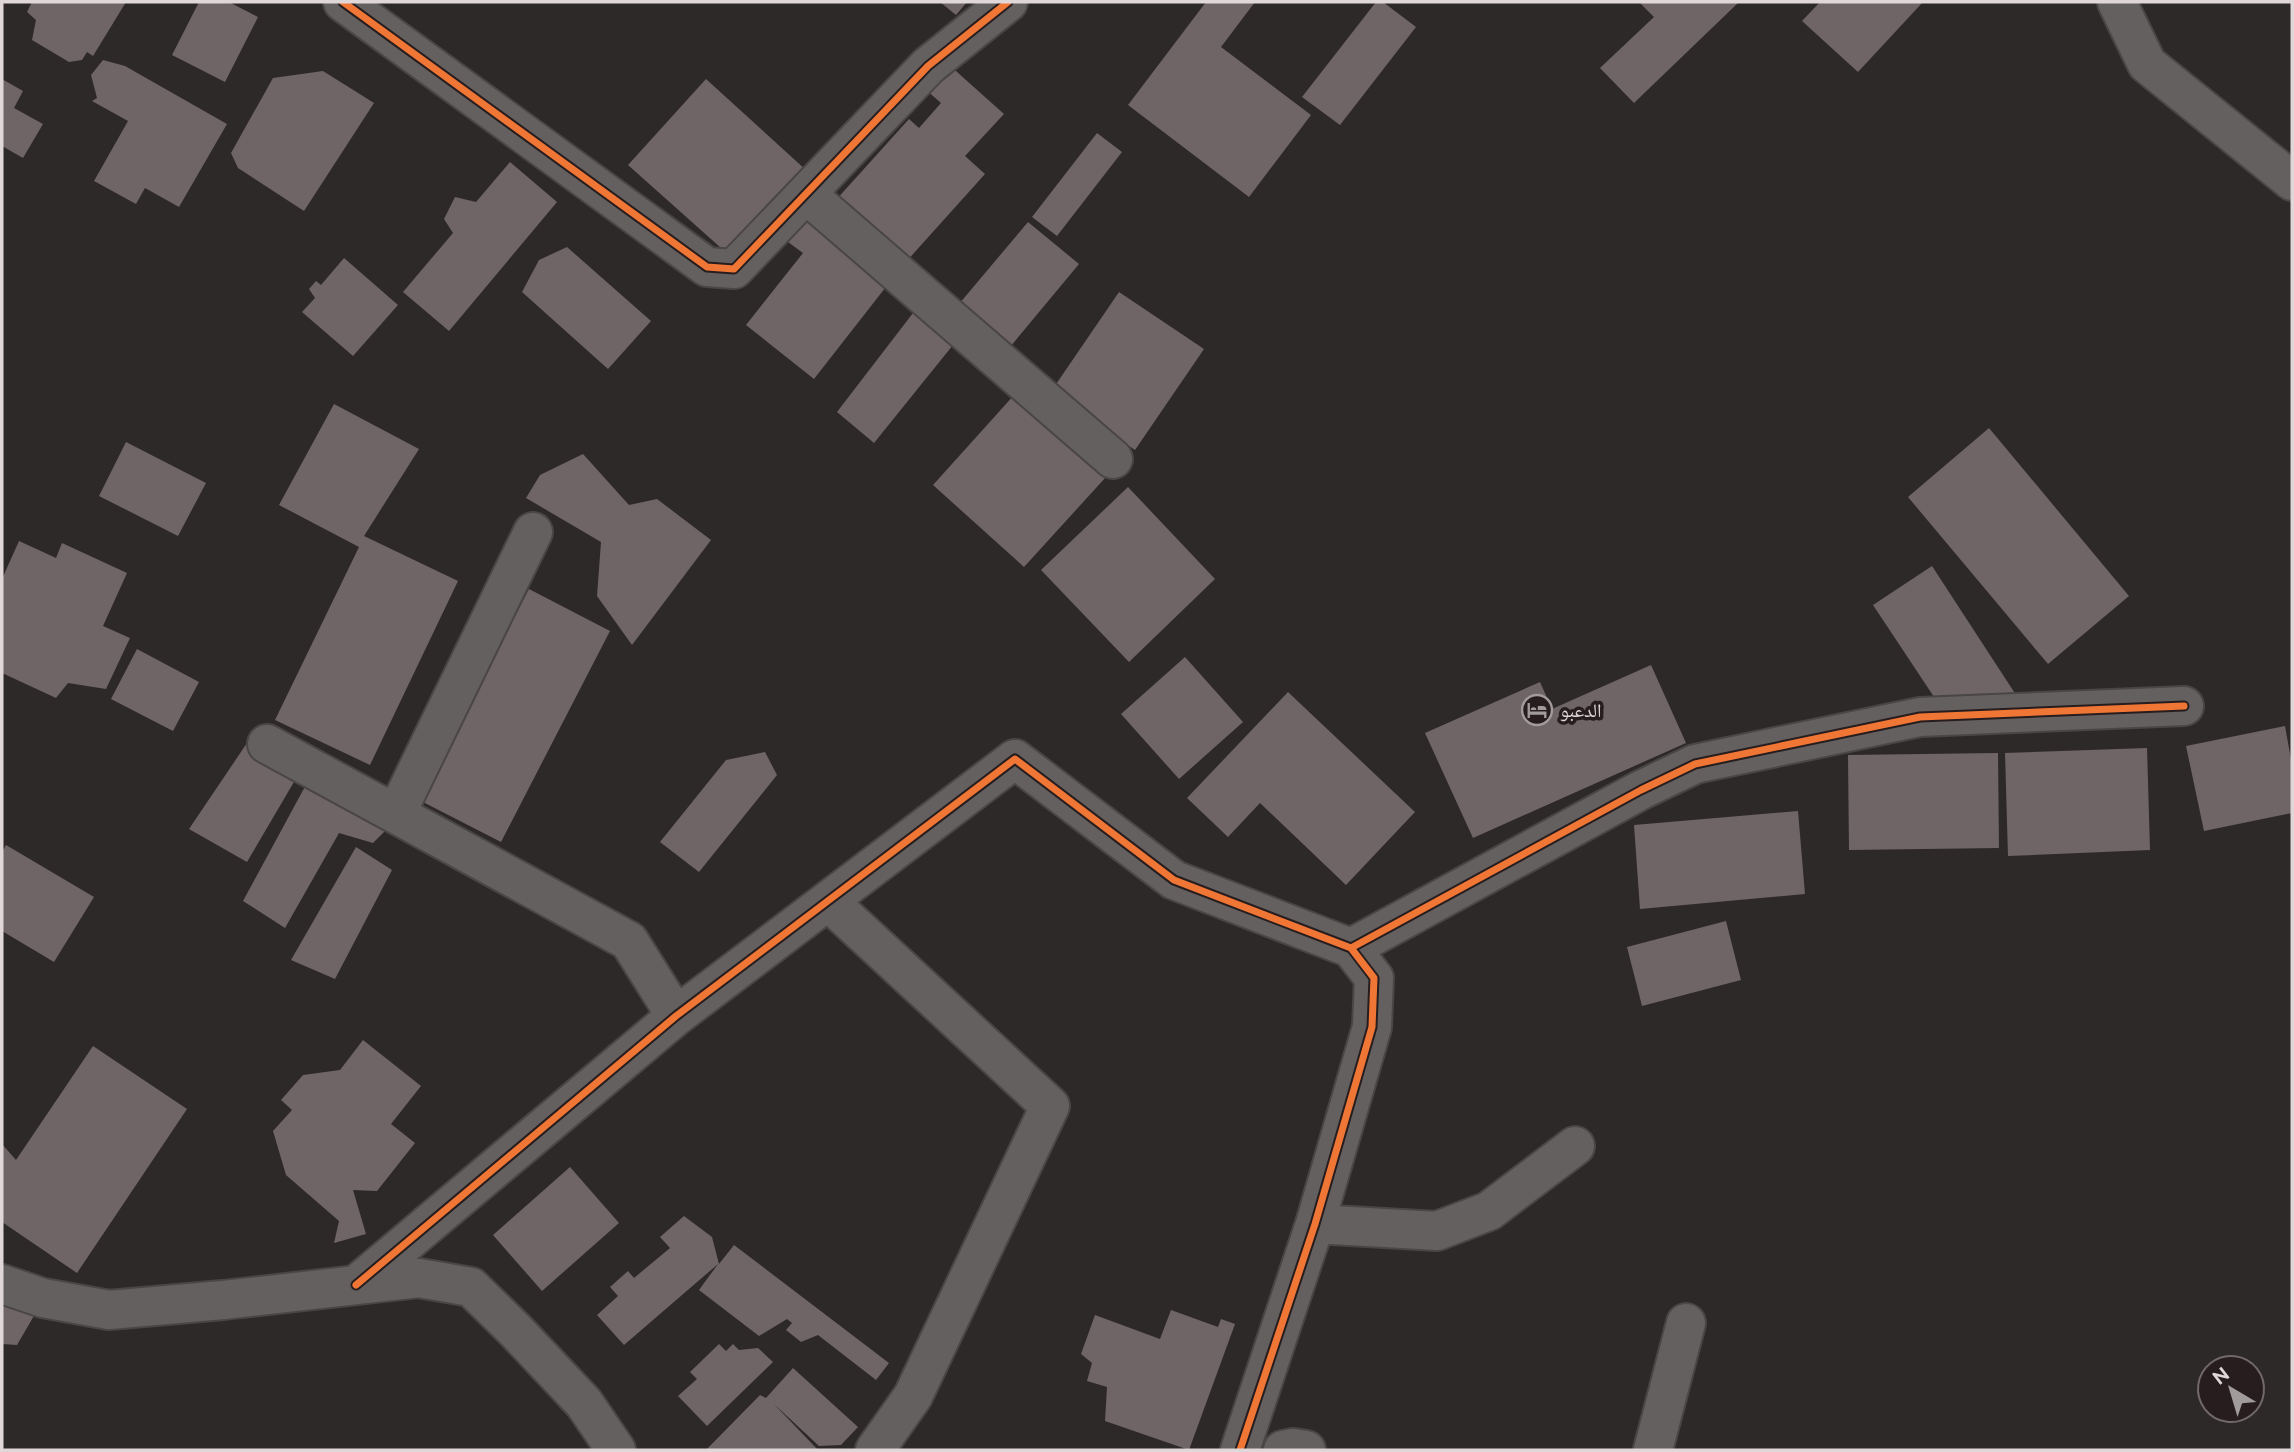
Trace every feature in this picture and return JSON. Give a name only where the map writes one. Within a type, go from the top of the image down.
[{"type":"street","points":[[343,2],[707,267],[734,269],[928,66],[1008,2]]},
{"type":"street","points":[[2117,2],[2147,64],[2292,181]]},
{"type":"street","points":[[806,194],[1113,459]]},
{"type":"street","points":[[396,814],[533,532]]},
{"type":"street","points":[[1351,948],[1629,796],[1695,764],[1920,717],[2184,706]]},
{"type":"street","points":[[267,744],[628,941],[676,1016]]},
{"type":"street","points":[[356,1284],[676,1016],[1015,759],[1174,880],[1351,948],[1374,978],[1372,1027],[1315,1224],[1240,1450]]},
{"type":"street","points":[[828,901],[1050,1106],[913,1396],[875,1450]]},
{"type":"street","points":[[1315,1224],[1437,1231],[1489,1211],[1575,1146]]},
{"type":"street","points":[[2,1284],[43,1297],[109,1310],[418,1278],[471,1287],[584,1403],[616,1450]]},
{"type":"street","points":[[1653,1450],[1686,1323]]},
{"type":"street","points":[[1283,1450],[1306,1450]]},
{"type":"building","points":[[32,2],[126,2],[93,56],[87,52],[82,60],[69,62],[32,40],[36,20],[27,12]]},
{"type":"building","points":[[199,2],[229,2],[258,17],[225,82],[172,55]]},
{"type":"building","points":[[940,2],[967,2],[956,15]]},
{"type":"building","points":[[1206,2],[1255,2],[1221,47],[1311,115],[1249,197],[1128,105]]},
{"type":"building","points":[[1376,2],[1383,2],[1416,27],[1340,125],[1302,97]]},
{"type":"building","points":[[1639,2],[1739,2],[1634,103],[1600,68],[1654,17]]},
{"type":"building","points":[[1820,2],[1923,2],[1858,72],[1802,21]]},
{"type":"building","points":[[103,60],[125,66],[227,124],[179,207],[145,188],[136,204],[94,181],[128,121],[92,101],[97,98],[91,75]]},
{"type":"building","points":[[947,63],[1004,114],[965,156],[985,174],[905,263],[835,201],[909,119],[919,128],[941,103],[925,89]]},
{"type":"building","points":[[323,71],[374,103],[304,211],[238,168],[231,153],[273,78]]},
{"type":"building","points":[[2,79],[23,91],[14,108],[43,124],[23,158],[2,146]]},
{"type":"building","points":[[706,79],[807,171],[730,256],[628,165]]},
{"type":"building","points":[[1097,133],[1122,152],[1057,236],[1032,217]]},
{"type":"building","points":[[510,162],[557,202],[449,331],[403,292],[453,233],[444,219],[455,197],[476,202]]},
{"type":"building","points":[[807,218],[889,283],[814,379],[746,325],[803,253],[788,242]]},
{"type":"building","points":[[1028,222],[1079,264],[1010,347],[959,304]]},
{"type":"building","points":[[567,247],[651,321],[608,369],[522,292],[539,260]]},
{"type":"building","points":[[344,258],[398,305],[353,356],[302,312],[315,298],[309,289],[316,281],[321,285]]},
{"type":"building","points":[[1119,292],[1204,349],[1135,450],[1050,393]]},
{"type":"building","points":[[913,313],[953,345],[874,443],[837,412]]},
{"type":"building","points":[[1015,394],[1106,477],[1024,567],[933,485]]},
{"type":"building","points":[[334,404],[419,449],[364,536],[458,581],[370,765],[275,720],[359,547],[279,505]]},
{"type":"building","points":[[1989,428],[2129,596],[2048,664],[1908,497]]},
{"type":"building","points":[[126,442],[206,483],[178,536],[99,496]]},
{"type":"building","points":[[583,454],[629,505],[657,499],[711,540],[632,645],[597,596],[601,542],[526,498],[540,475]]},
{"type":"building","points":[[1128,487],[1215,579],[1129,662],[1041,570]]},
{"type":"building","points":[[19,541],[56,558],[62,543],[127,573],[103,626],[130,638],[106,689],[68,683],[56,698],[2,673],[2,579]]},
{"type":"building","points":[[1932,566],[2018,698],[1940,706],[1873,605]]},
{"type":"building","points":[[529,589],[610,631],[501,842],[419,800]]},
{"type":"building","points":[[137,649],[199,682],[173,731],[111,699]]},
{"type":"building","points":[[1185,657],[1243,722],[1179,779],[1121,714]]},
{"type":"building","points":[[1651,665],[1686,743],[1473,838],[1425,733],[1540,682],[1552,709]]},
{"type":"building","points":[[1288,692],[1415,812],[1346,885],[1260,803],[1228,837],[1187,798]]},
{"type":"building","points":[[2285,726],[2292,765],[2292,813],[2204,831],[2186,746]]},
{"type":"building","points":[[247,743],[301,770],[247,862],[189,829]]},
{"type":"building","points":[[2147,748],[2150,850],[2008,856],[2005,753]]},
{"type":"building","points":[[765,752],[777,775],[699,872],[660,842],[726,760]]},
{"type":"building","points":[[1998,753],[1999,848],[1849,850],[1848,755]]},
{"type":"building","points":[[308,781],[395,821],[373,843],[339,833],[285,928],[243,901]]},
{"type":"building","points":[[1798,811],[1805,894],[1640,909],[1634,825]]},
{"type":"building","points":[[6,845],[94,897],[54,962],[2,931],[2,852]]},
{"type":"building","points":[[356,847],[392,870],[335,979],[291,960]]},
{"type":"building","points":[[1726,921],[1741,980],[1642,1006],[1627,947]]},
{"type":"building","points":[[363,1040],[421,1086],[391,1124],[415,1143],[377,1191],[353,1190],[366,1234],[334,1243],[339,1221],[286,1175],[273,1131],[292,1110],[281,1100],[303,1075],[340,1070]]},
{"type":"building","points":[[93,1046],[187,1109],[77,1273],[2,1222],[2,1144],[16,1160]]},
{"type":"building","points":[[570,1167],[619,1223],[542,1291],[493,1235]]},
{"type":"building","points":[[684,1216],[712,1237],[719,1264],[734,1245],[889,1363],[876,1380],[818,1335],[801,1342],[786,1330],[792,1323],[787,1319],[759,1336],[699,1290],[718,1264],[624,1345],[597,1315],[618,1296],[610,1287],[628,1271],[634,1278],[670,1248],[660,1237]]},
{"type":"building","points":[[2,1296],[35,1314],[17,1345],[2,1344]]},
{"type":"building","points":[[1171,1310],[1218,1327],[1221,1319],[1235,1324],[1189,1450],[1105,1421],[1107,1387],[1087,1381],[1092,1363],[1081,1354],[1095,1315],[1160,1339]]},
{"type":"building","points":[[719,1344],[726,1351],[733,1344],[739,1350],[758,1348],[773,1362],[707,1426],[678,1396],[697,1379],[690,1372]]},
{"type":"building","points":[[793,1368],[858,1427],[841,1445],[819,1446],[774,1404],[818,1450],[706,1450],[760,1395],[766,1398]]},
{"type":"cycle path","points":[[343,2],[707,267],[734,269],[928,66],[1008,2]]},
{"type":"cycle path","points":[[1240,1450],[1315,1224],[1372,1027],[1374,978],[1351,948],[1641,790],[1695,764],[1920,717],[2184,706]]},
{"type":"cycle path","points":[[356,1285],[676,1016],[1015,759],[1174,880],[1351,948]]},
{"type":"place","name":"الدعبو","points":[[1537,710]]}]
